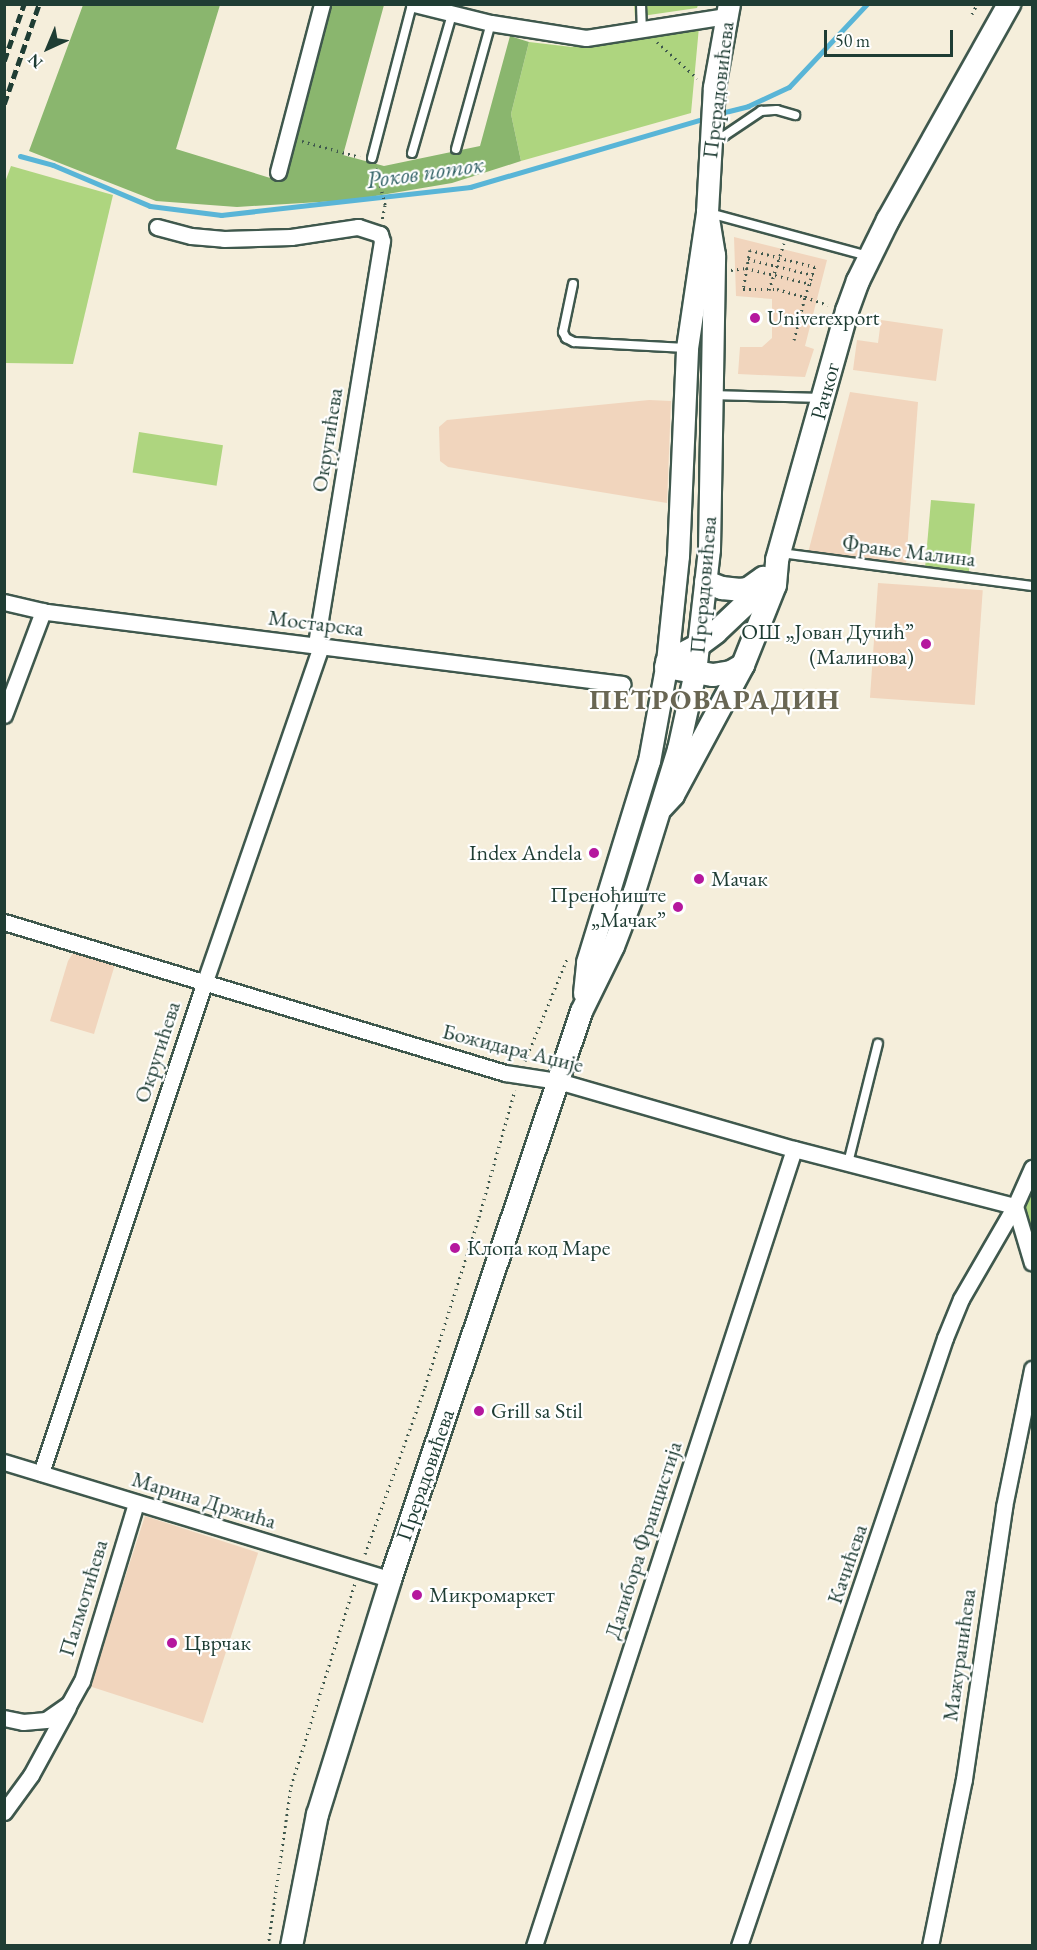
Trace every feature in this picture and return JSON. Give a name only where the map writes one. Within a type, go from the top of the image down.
[{"type":"main road","name":"Рачког","points":[[662,807],[673,795],[743,664],[775,585],[778,556],[822,398],[847,311],[869,256],[1009,4]]},
{"type":"main road","name":"Прерадовићева","points":[[581,1011],[587,962],[649,761],[667,664],[678,556],[687,348],[707,212],[709,138],[707,85],[727,10]]},
{"type":"main road","name":"Прерадовићева","points":[[291,1946],[317,1814],[390,1579],[581,1011],[613,946],[662,807],[678,749],[695,672],[706,582],[714,255],[707,212]]},
{"type":"main road","points":[[667,664],[699,645],[741,609],[752,598],[778,556]]},
{"type":"main road","points":[[706,582],[722,588],[740,590],[763,579]]},
{"type":"main road","points":[[667,664],[695,672],[722,674],[743,664]]},
{"type":"street","points":[[278,172],[322,4]]},
{"type":"street","points":[[413,4],[491,23],[586,38],[648,35],[727,10]]},
{"type":"street","name":"Округићева","points":[[41,1473],[319,646],[382,241],[375,230],[358,226],[291,237],[224,239],[191,236],[157,227]]},
{"type":"street","name":"Мостарска","points":[[4,602],[43,611],[623,684]]},
{"type":"street","points":[[4,715],[43,611]]},
{"type":"street","name":"Божидара Аџије","points":[[4,922],[204,984],[520,1075],[558,1081],[794,1149],[1015,1206]]},
{"type":"street","name":"Далибора Францистија","points":[[534,1946],[794,1149]]},
{"type":"street","points":[[1032,1168],[1015,1206],[1032,1263]]},
{"type":"street","name":"Качићева","points":[[739,1946],[817,1724],[945,1338],[976,1271],[1015,1206]]},
{"type":"street","name":"Мажуранићева","points":[[930,1946],[964,1779],[1004,1508],[1032,1370]]},
{"type":"street","name":"Марина Држића","points":[[4,1462],[390,1579]]},
{"type":"street","name":"Палмотићева","points":[[4,1812],[31,1775],[82,1681],[136,1503]]},
{"type":"street","name":"Палмотићева","points":[[4,1718],[23,1722],[46,1720],[69,1704]]},
{"type":"lane","points":[[372,158],[413,4]]},
{"type":"lane","points":[[641,4],[648,35]]},
{"type":"lane","points":[[412,153],[444,10]]},
{"type":"lane","points":[[456,148],[491,23]]},
{"type":"lane","points":[[709,138],[724,136],[761,111],[777,110],[795,115]]},
{"type":"lane","points":[[707,212],[869,256]]},
{"type":"lane","points":[[573,284],[562,332],[566,338],[574,342],[687,348]]},
{"type":"lane","points":[[712,394],[822,398]]},
{"type":"lane","name":"Фрање Малина","points":[[778,556],[1032,586]]},
{"type":"lane","points":[[848,1163],[878,1044]]},
{"type":"path","points":[[972,14],[977,4]]},
{"type":"path","points":[[648,35],[707,85]]},
{"type":"path","points":[[288,137],[362,158]]},
{"type":"path","points":[[380,177],[385,205]]},
{"type":"path","points":[[769,290],[787,233]]},
{"type":"path","points":[[794,339],[805,297],[815,267],[750,250],[743,289],[777,290],[805,297],[847,311]]},
{"type":"path","points":[[748,259],[813,275]]},
{"type":"path","points":[[728,270],[746,268],[811,284]]},
{"type":"path","points":[[268,1946],[291,1786],[360,1569],[425,1387],[479,1217],[520,1075],[570,951]]},
{"type":"shaded area","points":[[734,237],[827,260],[805,346],[814,349],[805,377],[738,374],[740,347],[762,347],[772,338],[772,299],[736,296]]},
{"type":"shaded area","points":[[881,320],[943,329],[936,381],[853,370],[857,340],[878,343]]},
{"type":"shaded area","points":[[850,392],[918,402],[906,565],[808,553]]},
{"type":"shaded area","points":[[649,400],[671,401],[667,503],[448,467],[440,461],[439,427],[447,420]]},
{"type":"shaded area","name":"ОШ „Јован Дучић” (Малинова)","points":[[878,583],[983,590],[975,705],[870,698]]},
{"type":"shaded area","points":[[76,948],[116,961],[94,1034],[50,1021],[68,961]]},
{"type":"shaded area","points":[[145,1516],[258,1553],[203,1723],[90,1686]]},
{"type":"green space","points":[[83,5],[220,5],[176,149],[280,181],[325,5],[384,5],[343,155],[384,166],[480,146],[510,36],[529,42],[511,114],[521,161],[452,183],[352,200],[237,207],[156,201],[29,151]]},
{"type":"green space","points":[[634,5],[698,5],[697,8],[635,17]]},
{"type":"green space","points":[[699,27],[691,113],[521,161],[511,114],[529,42],[572,47]]},
{"type":"green space","points":[[11,166],[113,195],[73,364],[5,363],[4,185]]},
{"type":"green space","points":[[139,432],[223,445],[217,486],[133,472]]},
{"type":"green space","points":[[931,500],[975,504],[969,572],[925,568]]},
{"type":"green space","points":[[1032,1175],[1032,1252],[1018,1207]]},
{"type":"waterway","name":"Роков поток","points":[[717,114],[748,106],[789,87],[867,4]]},
{"type":"waterway","name":"Роков поток","points":[[20,156],[53,165],[150,206],[221,215],[470,187],[709,117]]},
{"type":"railway","points":[[4,61],[24,4]]},
{"type":"railway","points":[[4,104],[39,4]]},
{"type":"place","name":"Univerexport","points":[[755,318]]},
{"type":"place","name":"ОШ „Јован Дучић” (Малинова)","points":[[926,644]]},
{"type":"place","name":"Index Andela","points":[[594,853]]},
{"type":"place","name":"Мачак","points":[[699,879]]},
{"type":"place","name":"Преноћиште „Мачак”","points":[[678,907]]},
{"type":"place","name":"Клопа код Маре","points":[[455,1248]]},
{"type":"place","name":"Grill sa Stil","points":[[479,1411]]},
{"type":"place","name":"Микромаркет","points":[[417,1595]]},
{"type":"place","name":"Цврчак","points":[[172,1643]]},
{"type":"district","name":"ПЕТРОВАРАДИН","points":[[715,699]]}]
